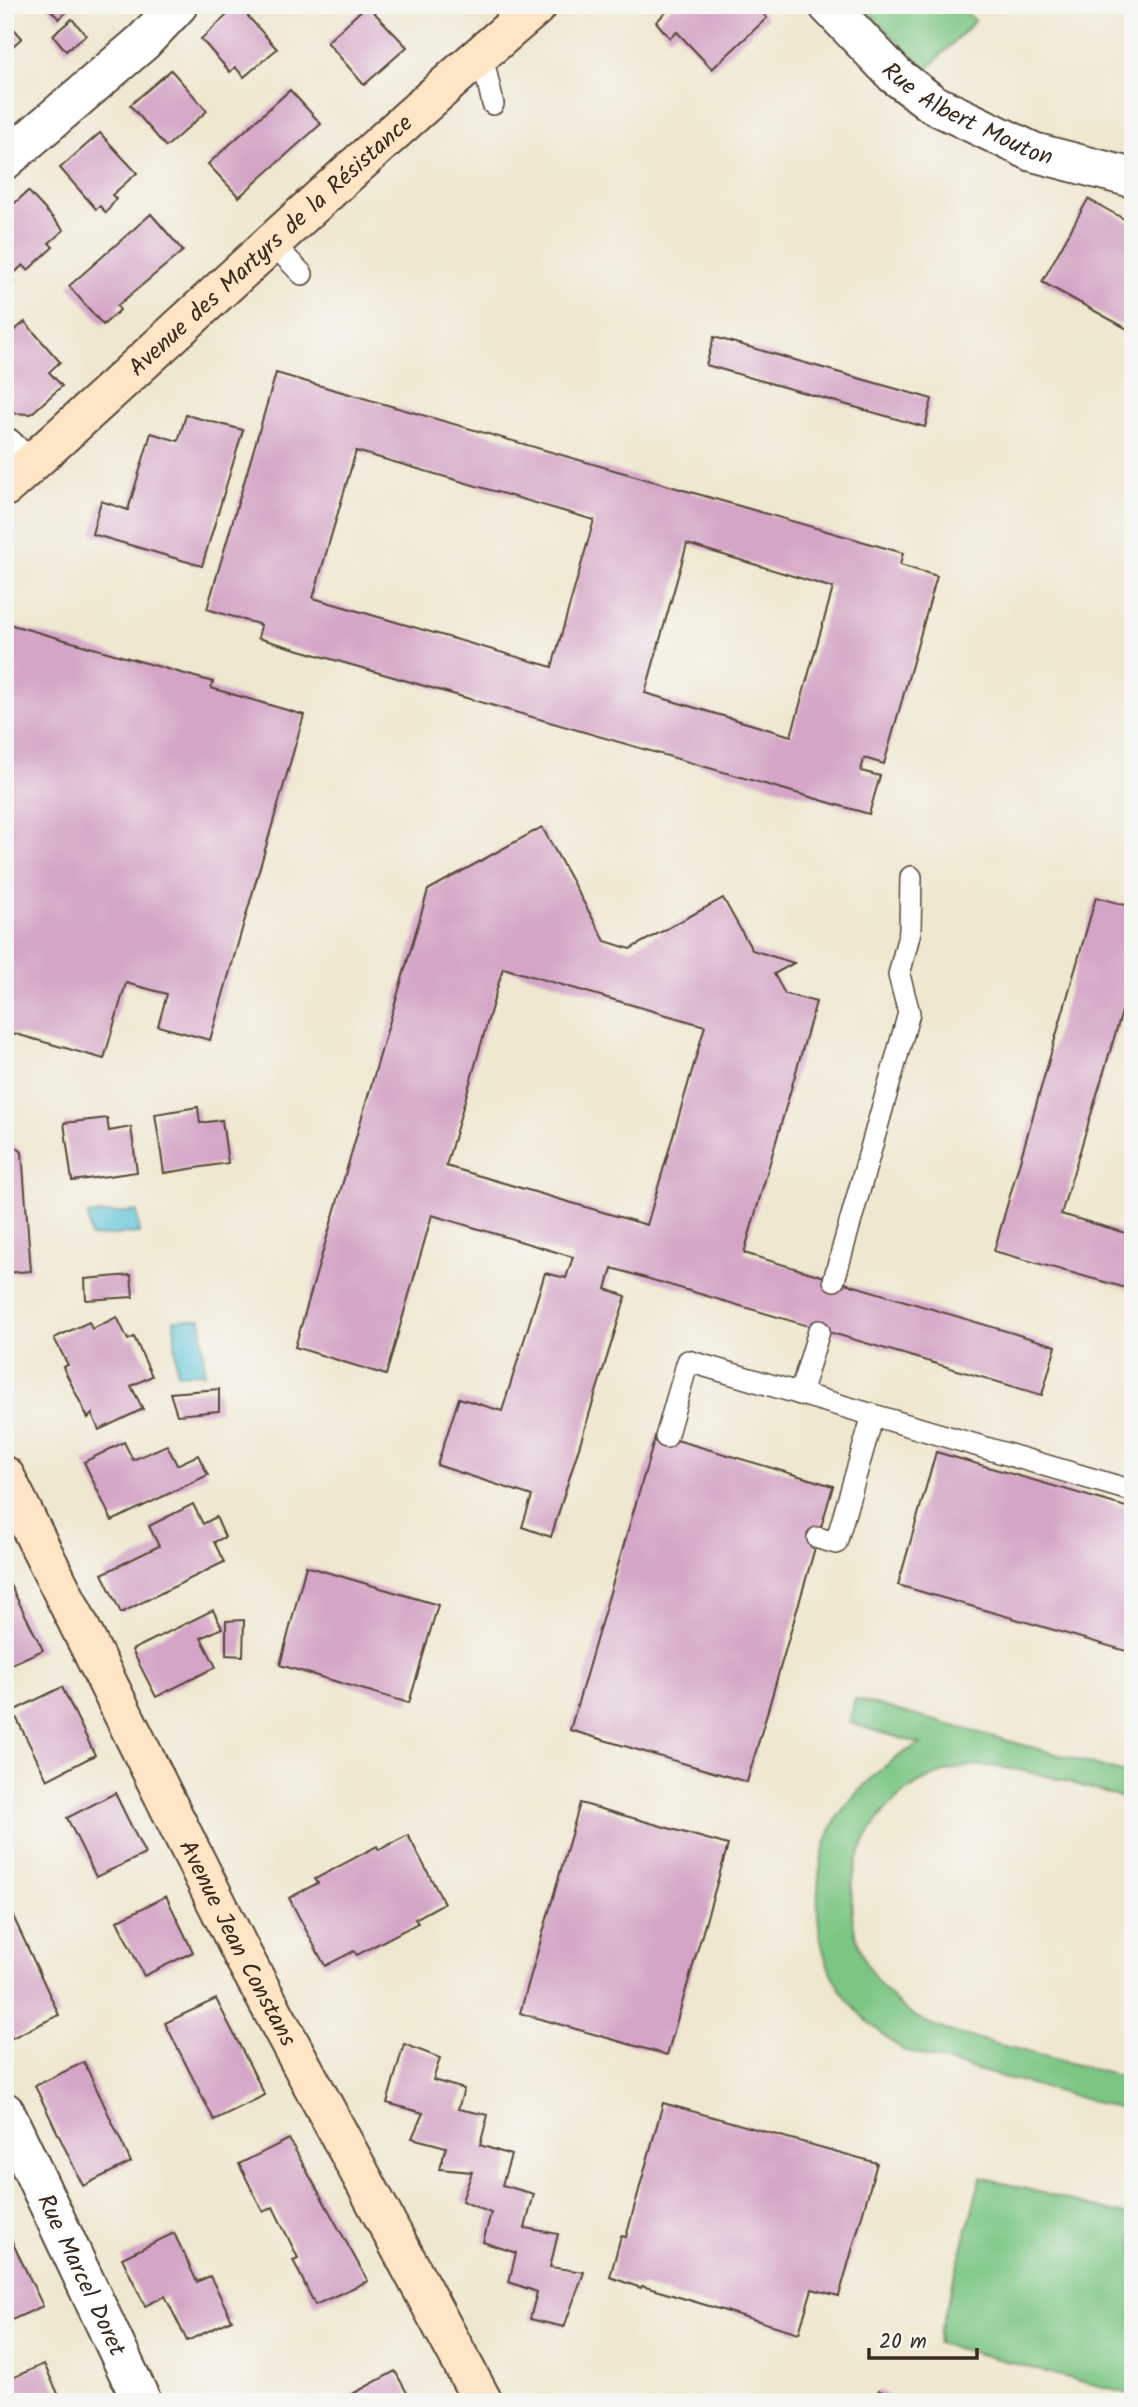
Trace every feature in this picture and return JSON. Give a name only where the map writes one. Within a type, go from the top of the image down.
[{"type":"street","points":[[5,160],[143,43],[178,5]]},
{"type":"street","name":"Rue Albert Mouton","points":[[828,5],[895,75],[933,104],[1033,152],[1133,178]]},
{"type":"street","name":"Avenue des Martyrs de la Résistance","points":[[12,467],[273,244],[347,173],[533,7]]},
{"type":"street","name":"Avenue Jean Constans","points":[[6,1480],[243,1956],[483,2402]]},
{"type":"street","name":"Rue Marcel Doret","points":[[5,2112],[142,2402]]},
{"type":"lane","points":[[482,55],[494,103]]},
{"type":"lane","points":[[273,244],[302,274]]},
{"type":"lane","points":[[834,1280],[909,1013],[899,975],[910,931],[911,877]]},
{"type":"lane","points":[[800,1394],[819,1331]]},
{"type":"lane","points":[[666,1437],[688,1361],[1133,1491]]},
{"type":"lane","points":[[818,1538],[836,1543],[873,1415]]},
{"type":"green space","points":[[861,5],[959,5],[975,21],[926,70]]},
{"type":"green space","points":[[855,1699],[1133,1775],[1133,1801],[1048,1776],[1002,1767],[963,1767],[923,1781],[891,1804],[868,1835],[855,1870],[852,1907],[859,1944],[877,1980],[906,2010],[927,2023],[951,2032],[1133,2080],[1133,2112],[903,2050],[858,2012],[840,1989],[827,1963],[818,1918],[818,1886],[826,1841],[841,1813],[865,1785],[893,1760],[921,1744],[849,1723]]},
{"type":"green space","points":[[981,2177],[1133,2217],[1133,2395],[937,2343]]},
{"type":"water","points":[[137,1211],[139,1233],[90,1237],[88,1215]]},
{"type":"water","points":[[201,1319],[205,1373],[177,1374],[174,1320]]},
{"type":"building","points":[[46,5],[74,5],[59,19]]},
{"type":"building","points":[[238,5],[277,49],[244,77],[235,67],[230,72],[201,39]]},
{"type":"building","points":[[367,5],[407,47],[364,85],[327,42]]},
{"type":"building","points":[[673,5],[756,5],[767,18],[712,69],[677,32],[670,38],[656,22]]},
{"type":"building","points":[[5,19],[22,38],[5,53]]},
{"type":"building","points":[[72,19],[86,35],[66,51],[53,35]]},
{"type":"building","points":[[171,70],[207,111],[166,147],[130,105]]},
{"type":"building","points":[[290,90],[321,124],[239,197],[208,164]]},
{"type":"building","points":[[1133,97],[1133,123],[1131,123],[1128,98]]},
{"type":"building","points":[[100,133],[137,173],[112,195],[116,199],[106,213],[100,206],[96,209],[60,168]]},
{"type":"building","points":[[28,191],[64,230],[49,243],[53,247],[28,270],[23,265],[9,278],[14,283],[5,290],[5,212]]},
{"type":"building","points":[[1088,199],[1133,224],[1133,332],[1042,282]]},
{"type":"building","points":[[151,214],[183,251],[117,306],[120,310],[103,325],[69,286]]},
{"type":"building","points":[[25,322],[60,362],[49,372],[62,386],[31,414],[6,413],[5,338]]},
{"type":"building","points":[[714,337],[932,399],[925,427],[706,365]]},
{"type":"building","points":[[276,373],[903,553],[900,565],[937,576],[884,764],[864,758],[861,771],[880,776],[869,814],[258,638],[261,625],[207,609]],"holes":[[[356,451],[594,520],[552,667],[313,598]],[[687,544],[833,588],[791,736],[645,693]]]},
{"type":"building","points":[[186,415],[243,430],[202,566],[92,534],[101,501],[128,510],[151,433],[178,441]]},
{"type":"building","points":[[5,623],[213,682],[211,688],[304,715],[210,1040],[158,1026],[167,994],[126,983],[104,1059],[5,1031]]},
{"type":"building","points":[[542,827],[605,941],[630,949],[723,898],[752,950],[794,963],[774,974],[785,994],[816,1002],[744,1253],[1056,1346],[1042,1395],[612,1268],[606,1289],[626,1296],[551,1537],[522,1527],[532,1496],[437,1465],[459,1398],[502,1411],[545,1273],[566,1278],[573,1257],[432,1215],[386,1375],[295,1347],[428,890]],"holes":[[[503,968],[705,1026],[647,1225],[446,1166]]]},
{"type":"building","points":[[1096,897],[1133,907],[1133,1008],[1124,1005],[1061,1214],[1133,1235],[1133,1290],[994,1251]]},
{"type":"building","points":[[198,1107],[200,1123],[222,1120],[228,1163],[164,1173],[155,1114]]},
{"type":"building","points":[[107,1118],[109,1131],[131,1127],[137,1172],[72,1181],[64,1123]]},
{"type":"building","points":[[15,1146],[22,1152],[31,1271],[5,1273],[5,1147]]},
{"type":"building","points":[[131,1275],[133,1297],[86,1300],[85,1279]]},
{"type":"building","points":[[117,1317],[128,1340],[134,1337],[152,1376],[131,1386],[143,1409],[99,1430],[92,1414],[88,1418],[63,1367],[68,1365],[54,1338],[89,1322],[92,1329]]},
{"type":"building","points":[[219,1389],[219,1411],[177,1415],[170,1393]]},
{"type":"building","points":[[656,1434],[833,1486],[747,1782],[570,1730]]},
{"type":"building","points":[[124,1442],[133,1460],[167,1445],[177,1465],[198,1455],[208,1475],[112,1521],[84,1462]]},
{"type":"building","points":[[936,1452],[1133,1509],[1133,1653],[898,1585]]},
{"type":"building","points":[[193,1504],[203,1524],[216,1517],[225,1537],[214,1542],[224,1562],[121,1613],[102,1574],[159,1546],[149,1526]]},
{"type":"building","points":[[306,1566],[438,1605],[409,1703],[280,1665]]},
{"type":"building","points":[[5,1575],[43,1650],[5,1667]]},
{"type":"building","points":[[213,1610],[222,1628],[201,1638],[216,1667],[156,1697],[132,1650]]},
{"type":"building","points":[[244,1620],[243,1656],[226,1655],[226,1621]]},
{"type":"building","points":[[62,1687],[95,1755],[47,1780],[13,1711]]},
{"type":"building","points":[[115,1793],[145,1854],[96,1877],[67,1818]]},
{"type":"building","points":[[580,1803],[728,1845],[667,2055],[520,2013]]},
{"type":"building","points":[[408,1835],[444,1903],[415,1919],[418,1923],[357,1955],[354,1951],[325,1966],[289,1898],[318,1883],[315,1879],[377,1846],[379,1850]]},
{"type":"building","points":[[166,1896],[193,1952],[144,1976],[117,1921]]},
{"type":"building","points":[[13,1916],[59,2015],[12,2038],[5,2025],[5,1920]]},
{"type":"building","points":[[216,1999],[265,2095],[214,2120],[165,2023]]},
{"type":"building","points":[[404,2044],[440,2058],[433,2080],[464,2089],[458,2109],[488,2115],[480,2145],[511,2155],[502,2185],[534,2194],[525,2228],[558,2234],[550,2267],[584,2272],[564,2327],[530,2319],[537,2292],[509,2282],[516,2253],[483,2242],[491,2213],[462,2201],[472,2172],[440,2169],[446,2147],[412,2138],[423,2113],[387,2103]]},
{"type":"building","points":[[84,2062],[131,2162],[83,2186],[35,2086]]},
{"type":"building","points":[[663,2103],[877,2163],[839,2296],[812,2289],[799,2333],[610,2277],[621,2236],[626,2237]]},
{"type":"building","points":[[289,2139],[368,2281],[315,2305],[293,2260],[298,2258],[273,2207],[263,2212],[239,2164]]},
{"type":"building","points":[[5,2227],[43,2306],[5,2323]]},
{"type":"building","points":[[174,2233],[197,2282],[210,2276],[232,2320],[187,2341],[165,2296],[145,2306],[122,2258]]},
{"type":"building","points":[[44,2364],[62,2402],[5,2402],[5,2381]]},
{"type":"building","points":[[395,2371],[412,2402],[350,2402],[347,2397]]},
{"type":"building","points":[[879,2390],[898,2402],[872,2402]]}]
